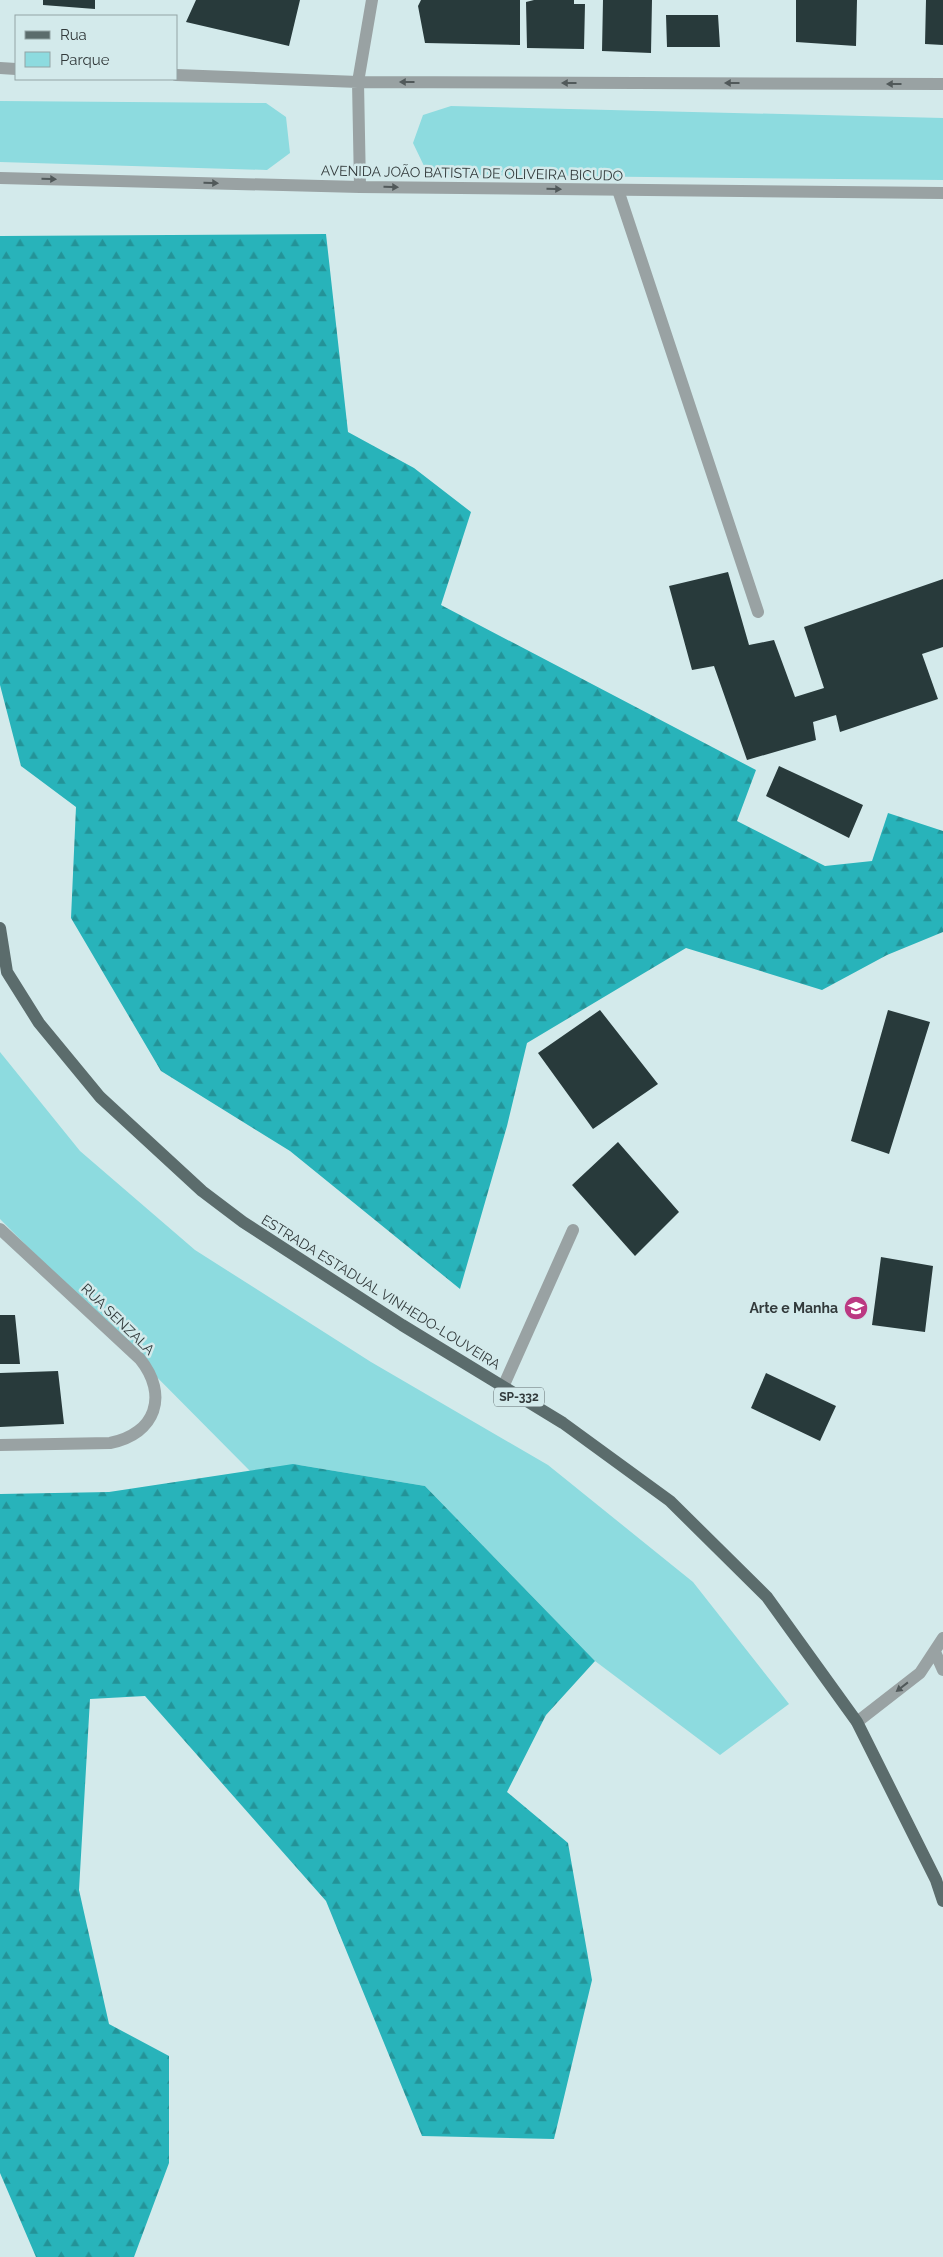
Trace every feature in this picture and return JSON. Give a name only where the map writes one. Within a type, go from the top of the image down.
[{"type":"main road","name":"ESTRADA ESTADUAL VINHEDO-LOUVEIRA","points":[[0,928],[3,968],[39,1023],[100,1096],[202,1191],[252,1228],[402,1325],[563,1423],[670,1501],[767,1597],[857,1722],[939,1878],[943,1901]]},
{"type":"street","points":[[360,187],[358,82],[372,0]]},
{"type":"street","points":[[0,68],[15,69]]},
{"type":"street","points":[[178,75],[358,82],[943,84]]},
{"type":"street","name":"AVENIDA JOÃO BATISTA DE OLIVEIRA BICUDO","points":[[0,178],[360,187],[943,193]]},
{"type":"street","points":[[618,190],[758,612]]},
{"type":"street","name":"RUA SENZALA","points":[[0,1229],[140,1359],[150,1372],[156,1387],[156,1403],[150,1419],[140,1432],[126,1440],[110,1443],[0,1445]]},
{"type":"street","points":[[503,1387],[573,1230]]},
{"type":"street","points":[[857,1722],[920,1673],[943,1638]]},
{"type":"street","points":[[935,1652],[943,1670]]},
{"type":"green space","points":[[0,101],[266,103],[286,117],[290,153],[267,170],[0,162]]},
{"type":"green space","points":[[451,106],[943,118],[943,180],[449,175],[425,168],[413,143],[423,115]]},
{"type":"green space","points":[[326,234],[348,432],[414,468],[471,512],[441,605],[756,770],[737,821],[825,866],[872,861],[888,813],[943,831],[943,932],[887,955],[822,990],[686,948],[527,1043],[507,1126],[460,1289],[290,1151],[161,1071],[71,918],[76,807],[21,766],[0,685],[0,236]]},
{"type":"green space","points":[[0,1052],[80,1151],[195,1250],[371,1362],[548,1465],[693,1582],[789,1704],[720,1755],[595,1661],[425,1486],[299,1465],[250,1471],[0,1219]]},
{"type":"green space","points":[[293,1464],[425,1486],[595,1661],[546,1715],[507,1792],[568,1843],[592,1980],[554,2139],[422,2136],[326,1901],[145,1696],[90,1699],[79,1890],[109,2024],[169,2056],[169,2163],[134,2257],[36,2257],[0,2173],[0,1494],[109,1492]]},
{"type":"building","points":[[43,0],[95,0],[95,9],[43,5]]},
{"type":"building","points":[[196,0],[300,0],[289,46],[186,22]]},
{"type":"building","points":[[421,0],[520,0],[520,45],[425,43],[418,6]]},
{"type":"building","points":[[534,0],[574,0],[574,4],[585,4],[584,49],[527,48],[526,2]]},
{"type":"building","points":[[603,0],[652,0],[651,53],[602,51]]},
{"type":"building","points":[[796,0],[857,0],[856,46],[796,42]]},
{"type":"building","points":[[926,0],[943,0],[943,45],[925,44]]},
{"type":"building","points":[[666,15],[718,15],[720,47],[667,47]]},
{"type":"building","points":[[728,572],[749,645],[774,640],[795,697],[824,688],[804,627],[943,579],[943,647],[922,654],[938,699],[840,732],[836,715],[813,722],[816,740],[747,760],[714,666],[692,670],[669,586]]},
{"type":"building","points":[[779,766],[863,805],[849,838],[766,796]]},
{"type":"building","points":[[600,1010],[658,1084],[593,1129],[538,1053]]},
{"type":"building","points":[[888,1010],[930,1022],[889,1154],[851,1141]]},
{"type":"building","points":[[618,1142],[679,1212],[635,1256],[572,1185]]},
{"type":"building","points":[[881,1257],[933,1266],[925,1332],[872,1325]]},
{"type":"building","points":[[0,1315],[15,1315],[20,1364],[0,1364]]},
{"type":"building","points":[[58,1371],[64,1424],[0,1427],[0,1373]]},
{"type":"building","points":[[766,1373],[836,1406],[820,1441],[751,1408]]},
{"type":"place","name":"Arte e Manha","points":[[856,1308]]}]
